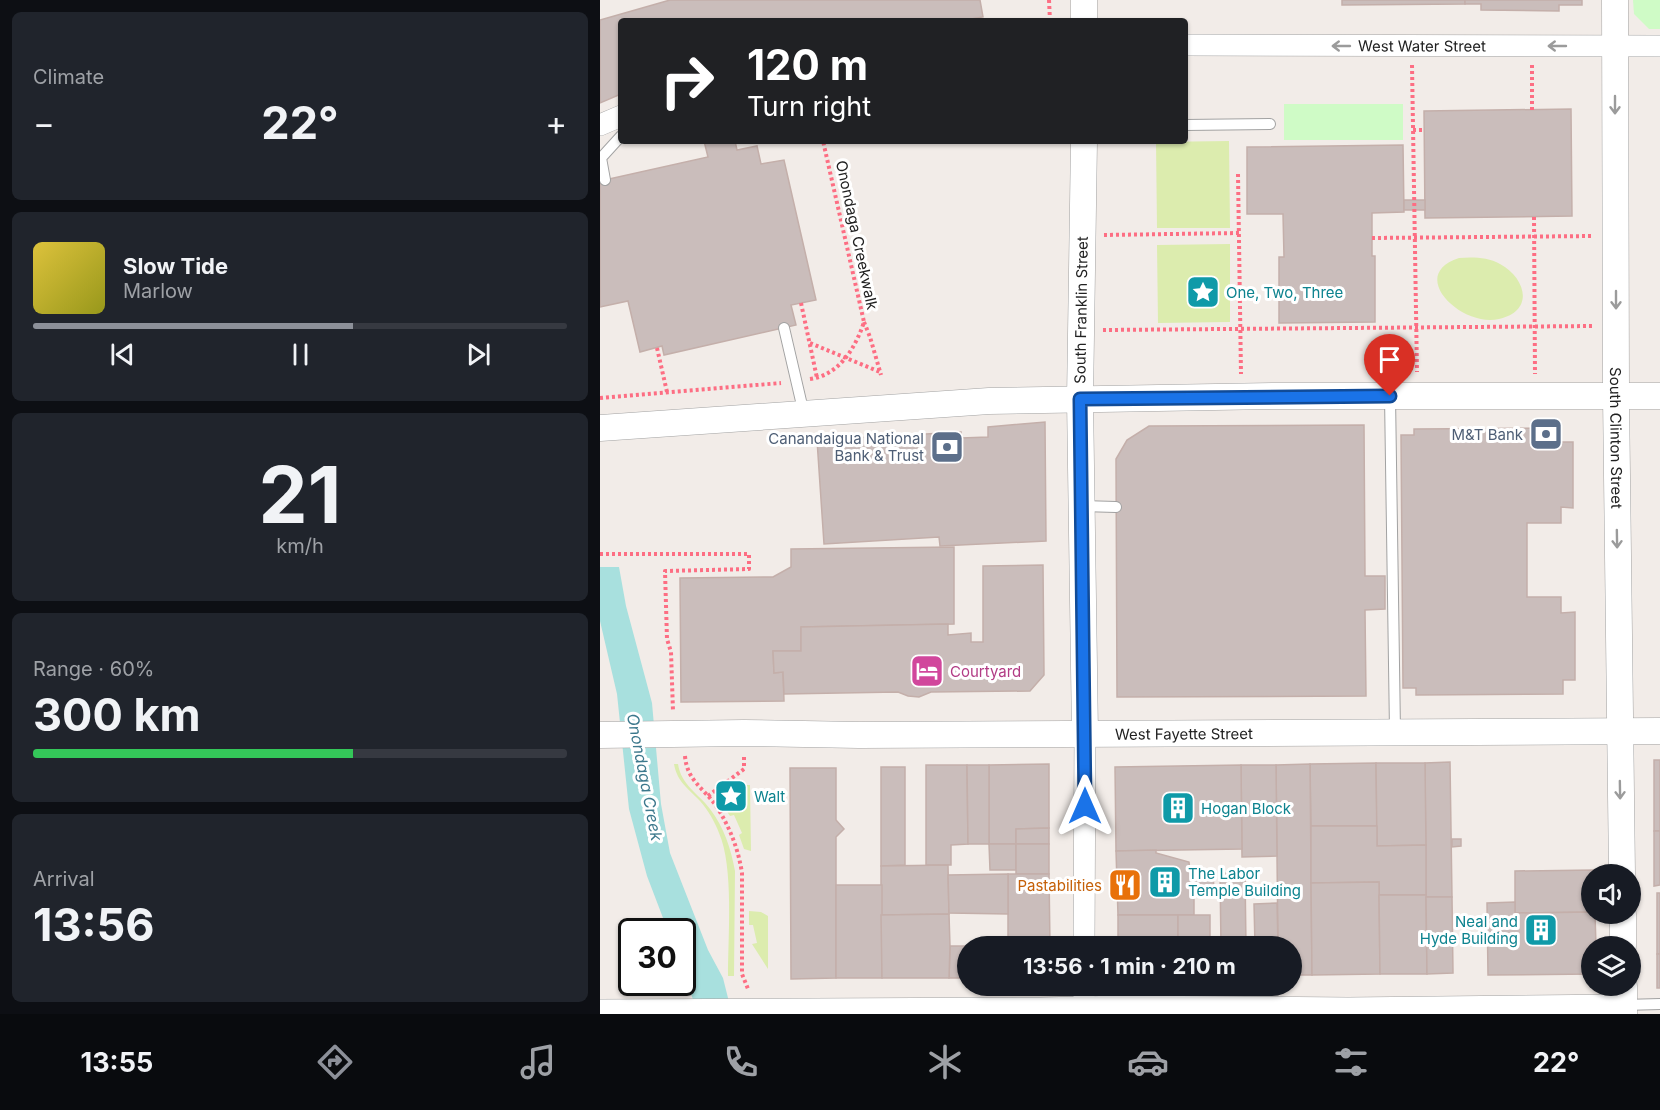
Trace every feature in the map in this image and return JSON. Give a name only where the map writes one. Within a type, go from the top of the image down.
[{"type":"street","points":[[1084,0],[1084,18]]},
{"type":"street","name":"South Clinton Street","points":[[1615,0],[1616,396],[1622,864]]},
{"type":"street","name":"West Water Street","points":[[1188,45],[1660,46]]},
{"type":"street","points":[[600,110],[618,106]]},
{"type":"street","points":[[600,125],[618,117]]},
{"type":"street","name":"South Franklin Street","points":[[1083,144],[1080,399],[1085,734],[1084,936]]},
{"type":"street","points":[[600,428],[989,401],[1241,397],[1660,396]]},
{"type":"street","name":"West Fayette Street","points":[[600,735],[1660,731]]},
{"type":"street","points":[[600,1010],[1084,1011],[1624,1002]]},
{"type":"lane","points":[[1188,124],[1270,124]]},
{"type":"lane","points":[[605,180],[601,158],[618,139]]},
{"type":"lane","points":[[784,328],[804,415]]},
{"type":"lane","points":[[1390,396],[1395,732]]},
{"type":"lane","points":[[1082,507],[1116,507]]},
{"type":"lane","points":[[1624,1002],[1660,1004]]},
{"type":"path","points":[[1049,0],[1050,18]]},
{"type":"path","points":[[1412,46],[1417,396]]},
{"type":"path","points":[[1532,46],[1532,110]]},
{"type":"path","points":[[1413,130],[1424,130]]},
{"type":"path","name":"Onondaga Creekwalk","points":[[808,380],[834,371],[858,340],[864,322],[825,144]]},
{"type":"path","points":[[1238,174],[1241,397]]},
{"type":"path","points":[[1534,217],[1535,396]]},
{"type":"path","points":[[1082,235],[1239,233]]},
{"type":"path","points":[[1372,238],[1616,236]]},
{"type":"path","points":[[801,303],[817,378]]},
{"type":"path","points":[[809,342],[881,374],[864,322]]},
{"type":"path","points":[[1081,330],[1616,325]]},
{"type":"path","points":[[657,348],[667,393]]},
{"type":"path","points":[[600,398],[780,383]]},
{"type":"path","points":[[708,796],[744,769],[744,733]]},
{"type":"green space","points":[[1633,0],[1660,0],[1660,29],[1649,29],[1634,14]]},
{"type":"green space","points":[[1284,104],[1403,104],[1403,140],[1284,140]]},
{"type":"green space","points":[[1229,141],[1230,228],[1157,228],[1156,144],[1188,144],[1188,142]]},
{"type":"green space","points":[[1230,244],[1230,322],[1158,323],[1157,245]]},
{"type":"green space","points":[[1459,258],[1490,260],[1509,270],[1521,285],[1522,302],[1518,309],[1499,319],[1484,320],[1470,316],[1456,308],[1445,298],[1439,287],[1438,276],[1444,266]]},
{"type":"green space","points":[[674,764],[678,764],[687,784],[715,816],[726,838],[731,855],[735,871],[734,976],[728,976],[729,903],[724,847],[711,816],[681,780]]},
{"type":"green space","points":[[733,782],[738,782],[739,785],[750,785],[751,851],[744,849],[739,835],[742,833],[734,815],[730,816],[723,802],[725,789]]},
{"type":"green space","points":[[749,911],[761,912],[768,916],[768,969],[752,944],[757,943],[753,925],[749,925]]},
{"type":"water","name":"Onondaga Creek","points":[[600,567],[619,567],[626,606],[652,703],[661,804],[670,853],[695,918],[663,918],[647,876],[629,809],[617,694],[600,621]]},
{"type":"water","points":[[696,919],[708,950],[723,978],[732,1014],[698,1014],[692,996],[696,996]]},
{"type":"building","points":[[670,0],[980,0],[983,17],[618,18],[618,95],[600,103],[600,20]]},
{"type":"building","points":[[1342,0],[1465,0],[1465,4],[1342,5]]},
{"type":"building","points":[[1465,0],[1582,0],[1582,5],[1559,5],[1559,11],[1481,10],[1481,4],[1465,4]]},
{"type":"building","points":[[1571,109],[1572,216],[1425,218],[1424,111]]},
{"type":"building","points":[[705,144],[736,144],[737,150],[757,146],[761,164],[784,160],[816,300],[791,305],[796,325],[664,355],[662,346],[640,352],[628,301],[600,307],[600,181],[708,157]]},
{"type":"building","points":[[1403,145],[1404,212],[1372,213],[1372,256],[1375,256],[1375,322],[1279,323],[1279,257],[1284,257],[1283,214],[1247,214],[1247,147]]},
{"type":"building","points":[[1404,200],[1425,200],[1425,210],[1404,210]]},
{"type":"building","points":[[1045,422],[1046,541],[940,546],[939,537],[824,544],[817,440],[961,432],[961,438],[988,437],[988,427]]},
{"type":"building","points":[[1364,425],[1365,576],[1385,576],[1385,609],[1365,610],[1366,696],[1117,697],[1116,459],[1127,440],[1149,426]]},
{"type":"building","points":[[1558,428],[1559,442],[1573,442],[1573,508],[1561,507],[1561,523],[1527,523],[1527,597],[1561,597],[1561,613],[1575,612],[1575,680],[1563,680],[1563,694],[1416,695],[1416,688],[1403,688],[1401,435],[1414,435],[1414,429]]},
{"type":"building","points":[[954,547],[954,624],[801,627],[801,651],[773,651],[774,673],[783,672],[784,701],[681,702],[680,578],[773,577],[791,567],[791,549]]},
{"type":"building","points":[[1043,565],[1044,675],[1030,691],[931,692],[919,697],[898,692],[784,694],[783,672],[774,673],[773,651],[801,651],[801,627],[948,624],[948,635],[971,633],[971,642],[983,642],[983,566]]},
{"type":"building","points":[[1654,760],[1660,760],[1660,831],[1654,831]]},
{"type":"building","points":[[1450,762],[1452,897],[1426,897],[1425,763]]},
{"type":"building","points":[[1376,763],[1377,826],[1311,826],[1310,764]]},
{"type":"building","points":[[1376,763],[1425,763],[1426,845],[1377,846]]},
{"type":"building","points":[[1049,764],[1049,828],[1016,829],[1016,844],[989,844],[989,765]]},
{"type":"building","points":[[1310,764],[1312,975],[1302,975],[1302,936],[1278,936],[1276,765]]},
{"type":"building","points":[[926,765],[967,765],[968,844],[951,845],[951,865],[926,865]]},
{"type":"building","points":[[967,765],[989,765],[989,844],[968,844]]},
{"type":"building","points":[[1241,765],[1276,765],[1277,856],[1242,857]]},
{"type":"building","name":"Hogan Block","points":[[1241,765],[1242,849],[1116,851],[1115,767]]},
{"type":"building","points":[[881,767],[905,767],[905,865],[881,866]]},
{"type":"building","points":[[790,768],[836,768],[836,820],[844,829],[836,837],[836,978],[791,979]]},
{"type":"building","points":[[1311,826],[1377,826],[1377,846],[1426,845],[1426,895],[1379,895],[1379,882],[1311,883]]},
{"type":"building","points":[[1049,828],[1049,844],[1016,844],[1016,829]]},
{"type":"building","points":[[1654,831],[1660,831],[1660,885],[1654,886]]},
{"type":"building","points":[[1452,839],[1461,839],[1461,846],[1452,847]]},
{"type":"building","points":[[989,844],[1016,844],[1016,870],[990,870]]},
{"type":"building","points":[[1016,844],[1049,844],[1049,874],[1016,874]]},
{"type":"building","name":"The Labor Temple Building","points":[[1156,850],[1156,853],[1189,862],[1190,871],[1213,870],[1214,893],[1194,894],[1194,915],[1118,915],[1116,851]]},
{"type":"building","points":[[948,865],[949,914],[881,915],[881,866]]},
{"type":"building","points":[[1581,870],[1581,912],[1515,913],[1515,871]]},
{"type":"building","points":[[1220,873],[1245,873],[1246,936],[1221,936]]},
{"type":"building","points":[[1008,874],[1049,874],[1050,936],[1008,936]]},
{"type":"building","points":[[1008,874],[1008,914],[949,913],[948,875]]},
{"type":"building","points":[[1379,882],[1380,974],[1312,975],[1311,883]]},
{"type":"building","points":[[836,885],[882,885],[882,978],[836,978]]},
{"type":"building","points":[[1657,893],[1660,893],[1660,954],[1657,954]]},
{"type":"building","points":[[1379,895],[1426,895],[1427,974],[1380,974]]},
{"type":"building","points":[[1426,897],[1452,897],[1453,973],[1427,974]]},
{"type":"building","name":"Neal and Hyde Building","points":[[1515,902],[1515,913],[1581,912],[1581,924],[1595,924],[1596,936],[1581,936],[1581,974],[1488,975],[1487,903]]},
{"type":"building","points":[[1277,903],[1278,936],[1255,936],[1254,904]]},
{"type":"building","points":[[949,914],[949,978],[882,978],[881,915]]},
{"type":"building","points":[[1118,915],[1178,915],[1178,936],[1118,936]]},
{"type":"building","points":[[1178,915],[1210,915],[1210,936],[1178,936]]},
{"type":"building","points":[[950,946],[957,946],[957,978],[949,978]]},
{"type":"building","points":[[1657,954],[1660,954],[1660,988],[1657,988]]},
{"type":"place","name":"One, Two, Three","points":[[1203,292]]},
{"type":"place","name":"M&T Bank","points":[[1546,434]]},
{"type":"place","name":"Canandaigua National Bank & Trust","points":[[947,447]]},
{"type":"place","name":"Courtyard","points":[[927,671]]},
{"type":"place","name":"Walt","points":[[731,796]]},
{"type":"place","name":"Hogan Block","points":[[1178,808]]},
{"type":"place","name":"The Labor Temple Building","points":[[1165,882]]},
{"type":"place","name":"Pastabilities","points":[[1125,885]]},
{"type":"place","name":"Neal and Hyde Building","points":[[1541,930]]},
{"type":"route","points":[[1085,806],[1080,399],[1390,396]]}]
